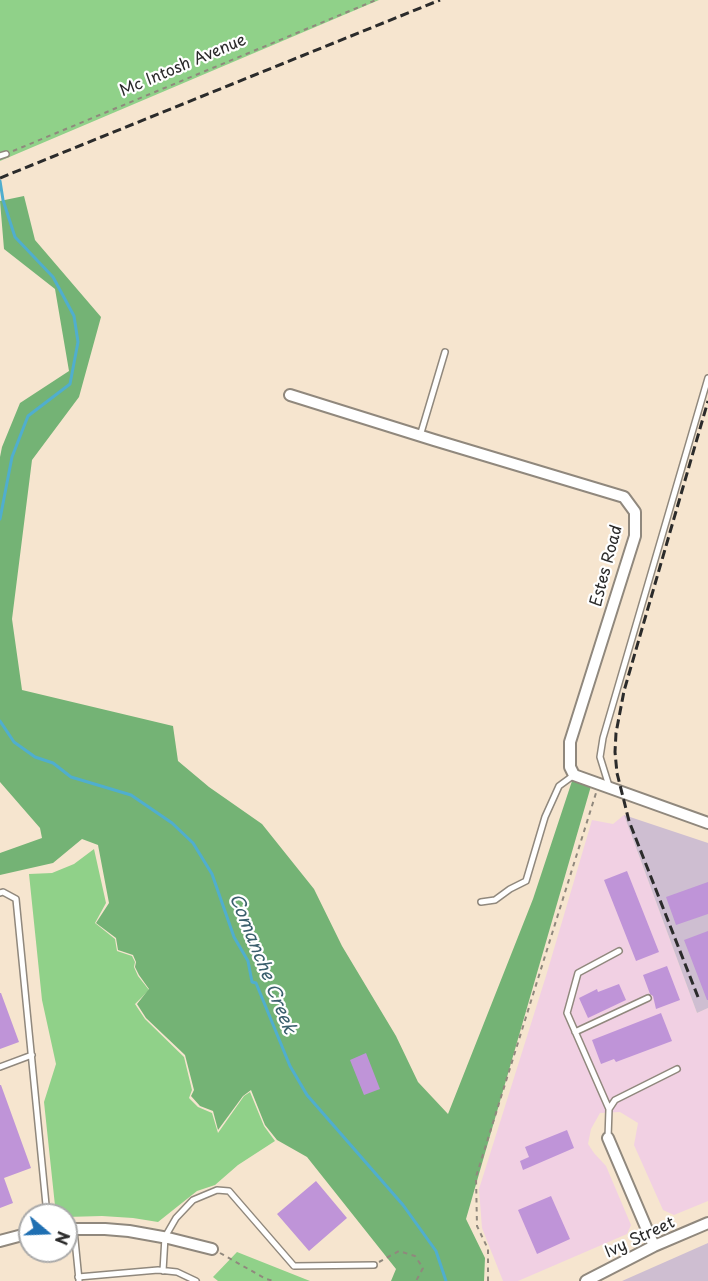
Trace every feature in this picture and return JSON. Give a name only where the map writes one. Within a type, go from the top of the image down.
[{"type":"street","name":"Estes Road","points":[[290,395],[624,497],[635,512],[635,536],[570,742],[570,767],[574,775]]},
{"type":"street","points":[[574,775],[708,823]]},
{"type":"street","points":[[608,1138],[654,1246]]},
{"type":"street","name":"Ivy Street","points":[[586,1281],[654,1246],[708,1223]]},
{"type":"street","points":[[78,1228],[129,1231],[212,1249]]},
{"type":"street","points":[[0,1241],[18,1236]]},
{"type":"lane","points":[[420,436],[445,352]]},
{"type":"lane","points":[[610,789],[600,757],[603,738],[708,378]]},
{"type":"lane","points":[[481,902],[495,900],[526,881],[545,817],[559,786],[574,775]]},
{"type":"lane","points":[[0,893],[3,892],[16,899],[47,1203]]},
{"type":"lane","points":[[608,1138],[609,1109],[567,1012],[578,973],[619,951]]},
{"type":"lane","points":[[575,1032],[648,998]]},
{"type":"lane","points":[[0,1067],[32,1055]]},
{"type":"lane","points":[[609,1109],[615,1100],[677,1069]]},
{"type":"lane","points":[[163,1271],[165,1237],[176,1218],[193,1200],[217,1190],[229,1191],[294,1266],[374,1265]]},
{"type":"lane","points":[[76,1263],[79,1279],[163,1271],[177,1272],[196,1281]]},
{"type":"path","name":"Mc Intosh Avenue","points":[[3,155],[376,0]]},
{"type":"path","points":[[488,1281],[488,1249],[477,1226],[476,1177],[598,784]]},
{"type":"path","points":[[212,1249],[266,1279],[274,1281]]},
{"type":"path","points":[[374,1265],[399,1251],[415,1256],[423,1268],[416,1281]]},
{"type":"shaded area","points":[[624,815],[697,1013],[708,1008],[708,1201],[674,1215],[663,1210],[634,1145],[638,1123],[620,1112],[600,1113],[591,1129],[588,1144],[606,1166],[631,1225],[627,1234],[518,1281],[503,1281],[482,1228],[479,1189],[592,820],[613,824]]},
{"type":"shaded area","points":[[624,815],[708,843],[708,1008],[697,1013]]},
{"type":"shaded area","points":[[708,1243],[708,1281],[622,1281]]},
{"type":"green space","points":[[0,0],[379,0],[0,161]]},
{"type":"green space","points":[[24,196],[35,240],[101,317],[79,397],[32,460],[12,619],[22,690],[173,726],[178,761],[209,787],[262,824],[314,889],[342,946],[396,1036],[418,1082],[448,1114],[533,899],[572,781],[591,786],[466,1219],[485,1258],[484,1281],[391,1281],[396,1269],[307,1157],[277,1140],[265,1125],[251,1090],[243,1096],[218,1130],[213,1111],[200,1106],[191,1096],[194,1090],[185,1055],[146,1018],[137,1004],[149,989],[135,967],[136,962],[133,955],[118,950],[116,938],[96,923],[109,903],[98,845],[82,839],[53,863],[0,875],[0,853],[42,838],[40,828],[0,782],[0,457],[20,403],[69,371],[55,289],[4,249],[0,201]]},
{"type":"green space","points":[[94,849],[106,903],[95,923],[115,939],[117,951],[132,956],[138,976],[149,990],[135,1004],[145,1019],[184,1057],[192,1090],[189,1098],[198,1107],[212,1113],[218,1133],[244,1096],[250,1092],[264,1126],[275,1141],[238,1165],[215,1185],[197,1191],[158,1222],[133,1218],[78,1217],[78,1203],[55,1203],[44,1102],[56,1064],[42,1000],[29,874],[52,873],[74,864]]},
{"type":"green space","points":[[237,1252],[310,1281],[218,1281],[213,1277]]},
{"type":"building","points":[[627,871],[659,952],[636,961],[604,880]]},
{"type":"building","points":[[708,882],[708,914],[676,925],[666,897]]},
{"type":"building","points":[[708,931],[708,1000],[707,1000],[684,940]]},
{"type":"building","points":[[667,966],[680,1000],[656,1009],[653,996],[650,994],[643,975]]},
{"type":"building","points":[[619,984],[626,1000],[588,1018],[579,998],[597,989],[598,992]]},
{"type":"building","points":[[0,993],[19,1042],[0,1049]]},
{"type":"building","points":[[661,1013],[672,1041],[616,1062],[614,1059],[601,1064],[592,1040]]},
{"type":"building","points":[[366,1053],[380,1089],[364,1095],[350,1060]]},
{"type":"building","points":[[0,1085],[31,1168],[4,1178],[13,1203],[0,1208]]},
{"type":"building","points":[[567,1130],[574,1148],[523,1170],[520,1161],[529,1157],[525,1147]]},
{"type":"building","points":[[316,1181],[347,1218],[309,1251],[277,1214]]},
{"type":"building","points":[[551,1196],[570,1239],[537,1254],[518,1210]]},
{"type":"waterway","name":"Comanche Creek","points":[[0,181],[3,200],[15,237],[53,277],[74,316],[78,342],[70,384],[28,416],[12,457],[0,519]]},
{"type":"waterway","name":"Comanche Creek","points":[[0,721],[14,742],[35,757],[53,763],[71,777],[131,795],[172,823],[193,843],[212,874],[234,937],[248,961],[252,982],[256,983],[290,1066],[307,1095],[403,1205],[436,1251],[446,1281]]},
{"type":"railway","points":[[0,178],[440,0]]},
{"type":"railway","points":[[698,997],[629,821],[617,773],[615,752],[624,691],[708,401]]}]
